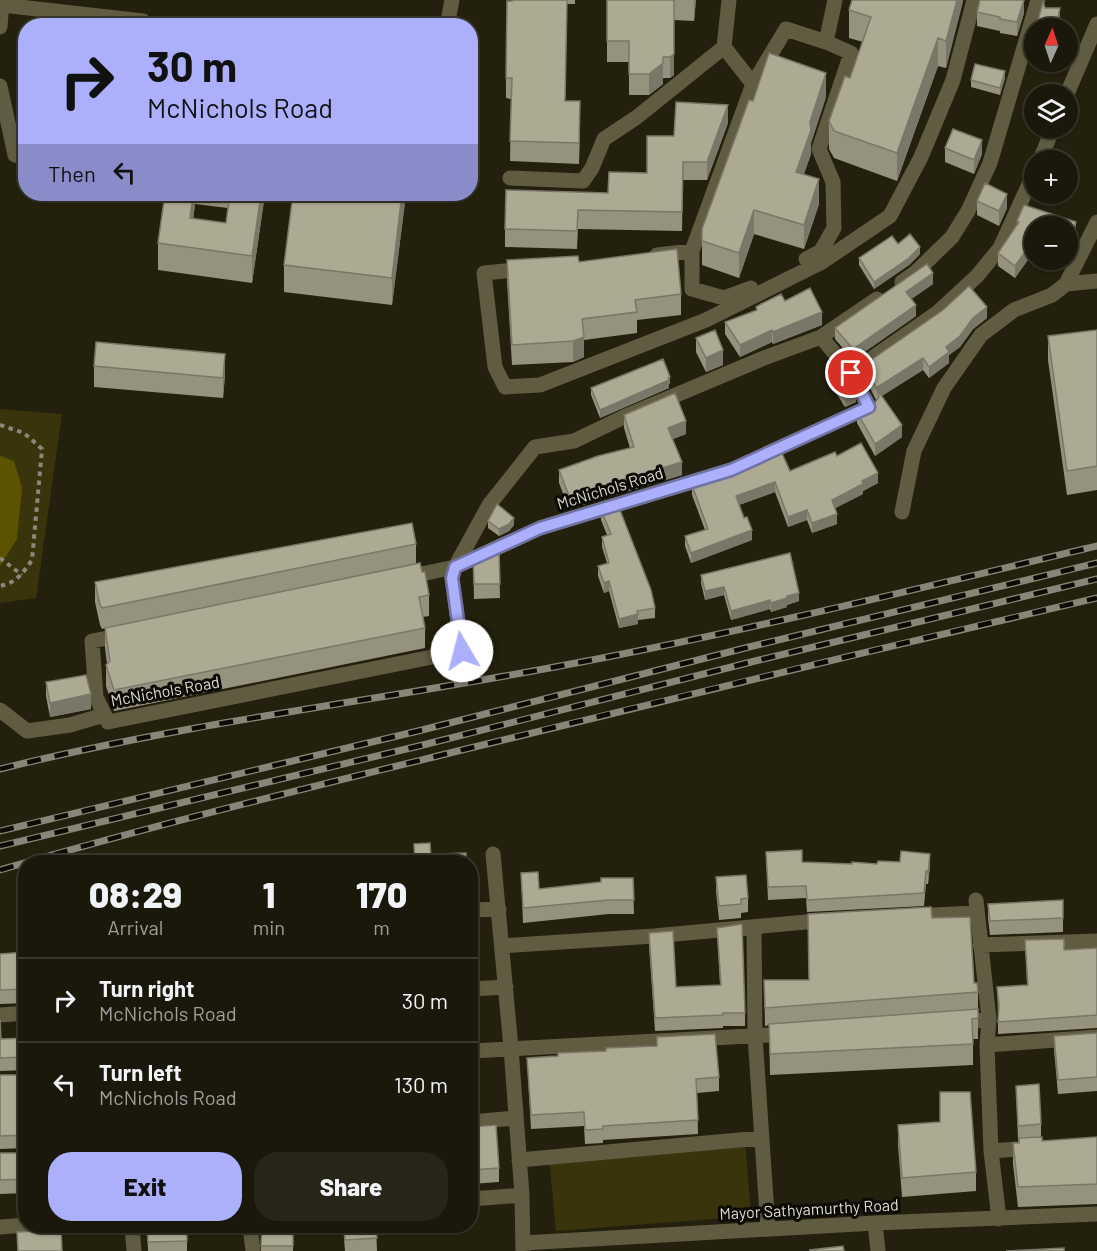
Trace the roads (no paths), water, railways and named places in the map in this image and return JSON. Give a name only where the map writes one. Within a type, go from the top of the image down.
[{"type":"street","points":[[449,18],[452,0]]},
{"type":"street","points":[[729,0],[724,47],[753,84]]},
{"type":"street","points":[[826,42],[835,0]]},
{"type":"street","points":[[542,267],[484,273],[495,367],[505,387],[540,386],[706,320],[822,262],[890,216],[921,157],[953,80],[974,0]]},
{"type":"street","points":[[397,579],[455,567],[489,506],[535,447],[574,441],[647,407],[821,337],[915,273],[952,237],[968,211],[990,163],[1038,0]]},
{"type":"street","points":[[0,27],[2,3],[120,18]]},
{"type":"street","points":[[1071,84],[1097,24]]},
{"type":"street","points":[[786,29],[851,53],[819,149],[833,182],[834,228],[821,251],[760,285],[724,298],[692,289],[692,251],[753,84],[786,29]]},
{"type":"street","points":[[510,178],[583,181],[592,168],[604,139],[637,117],[724,47]]},
{"type":"street","points":[[0,86],[15,155],[18,156]]},
{"type":"street","points":[[851,373],[937,313],[977,276],[1000,248],[1024,195]]},
{"type":"street","points":[[902,512],[914,452],[944,388],[981,335],[1014,310],[1052,295],[1066,284],[1097,222]]},
{"type":"street","points":[[647,256],[692,251]]},
{"type":"street","points":[[1066,284],[1097,280]]},
{"type":"street","name":"McNichols Road","points":[[139,632],[92,641],[96,698],[108,722],[462,651],[452,578],[455,567],[540,528],[731,470],[869,407],[851,373],[821,337]]},
{"type":"street","points":[[0,710],[27,731],[70,725],[104,715]]},
{"type":"street","points":[[493,854],[511,1048],[522,1195],[523,1247]]},
{"type":"street","points":[[902,916],[976,907],[989,1019],[987,1046],[991,1151],[999,1219]]},
{"type":"street","points":[[478,910],[499,909]]},
{"type":"street","points":[[502,946],[654,936],[839,919]]},
{"type":"street","points":[[754,927],[755,1036],[768,1229]]},
{"type":"street","points":[[980,945],[1097,941]]},
{"type":"street","points":[[478,989],[506,987]]},
{"type":"street","points":[[0,1015],[18,1014]]},
{"type":"street","points":[[942,1022],[989,1019]]},
{"type":"street","points":[[478,1050],[802,1033]]},
{"type":"street","points":[[987,1046],[1097,1037]]},
{"type":"street","points":[[478,1121],[516,1118]]},
{"type":"street","points":[[519,1160],[761,1138]]},
{"type":"street","points":[[991,1151],[1050,1147]]},
{"type":"street","points":[[478,1198],[522,1195]]},
{"type":"street","name":"Mayor Sathyamurthy Road","points":[[523,1247],[768,1229],[1097,1214]]},
{"type":"street","points":[[874,1223],[878,1251]]},
{"type":"street","points":[[0,1227],[18,1226]]},
{"type":"street","points":[[133,1233],[134,1251]]},
{"type":"street","points":[[251,1233],[253,1251]]},
{"type":"railway","points":[[0,769],[143,738],[504,676],[707,637],[1097,546]]},
{"type":"railway","points":[[0,831],[418,731],[749,647],[1097,563]]},
{"type":"railway","points":[[0,846],[423,745],[755,661],[1097,579]]},
{"type":"railway","points":[[54,855],[288,793],[1097,598]]},
{"type":"railway","points":[[0,870],[18,865]]}]
